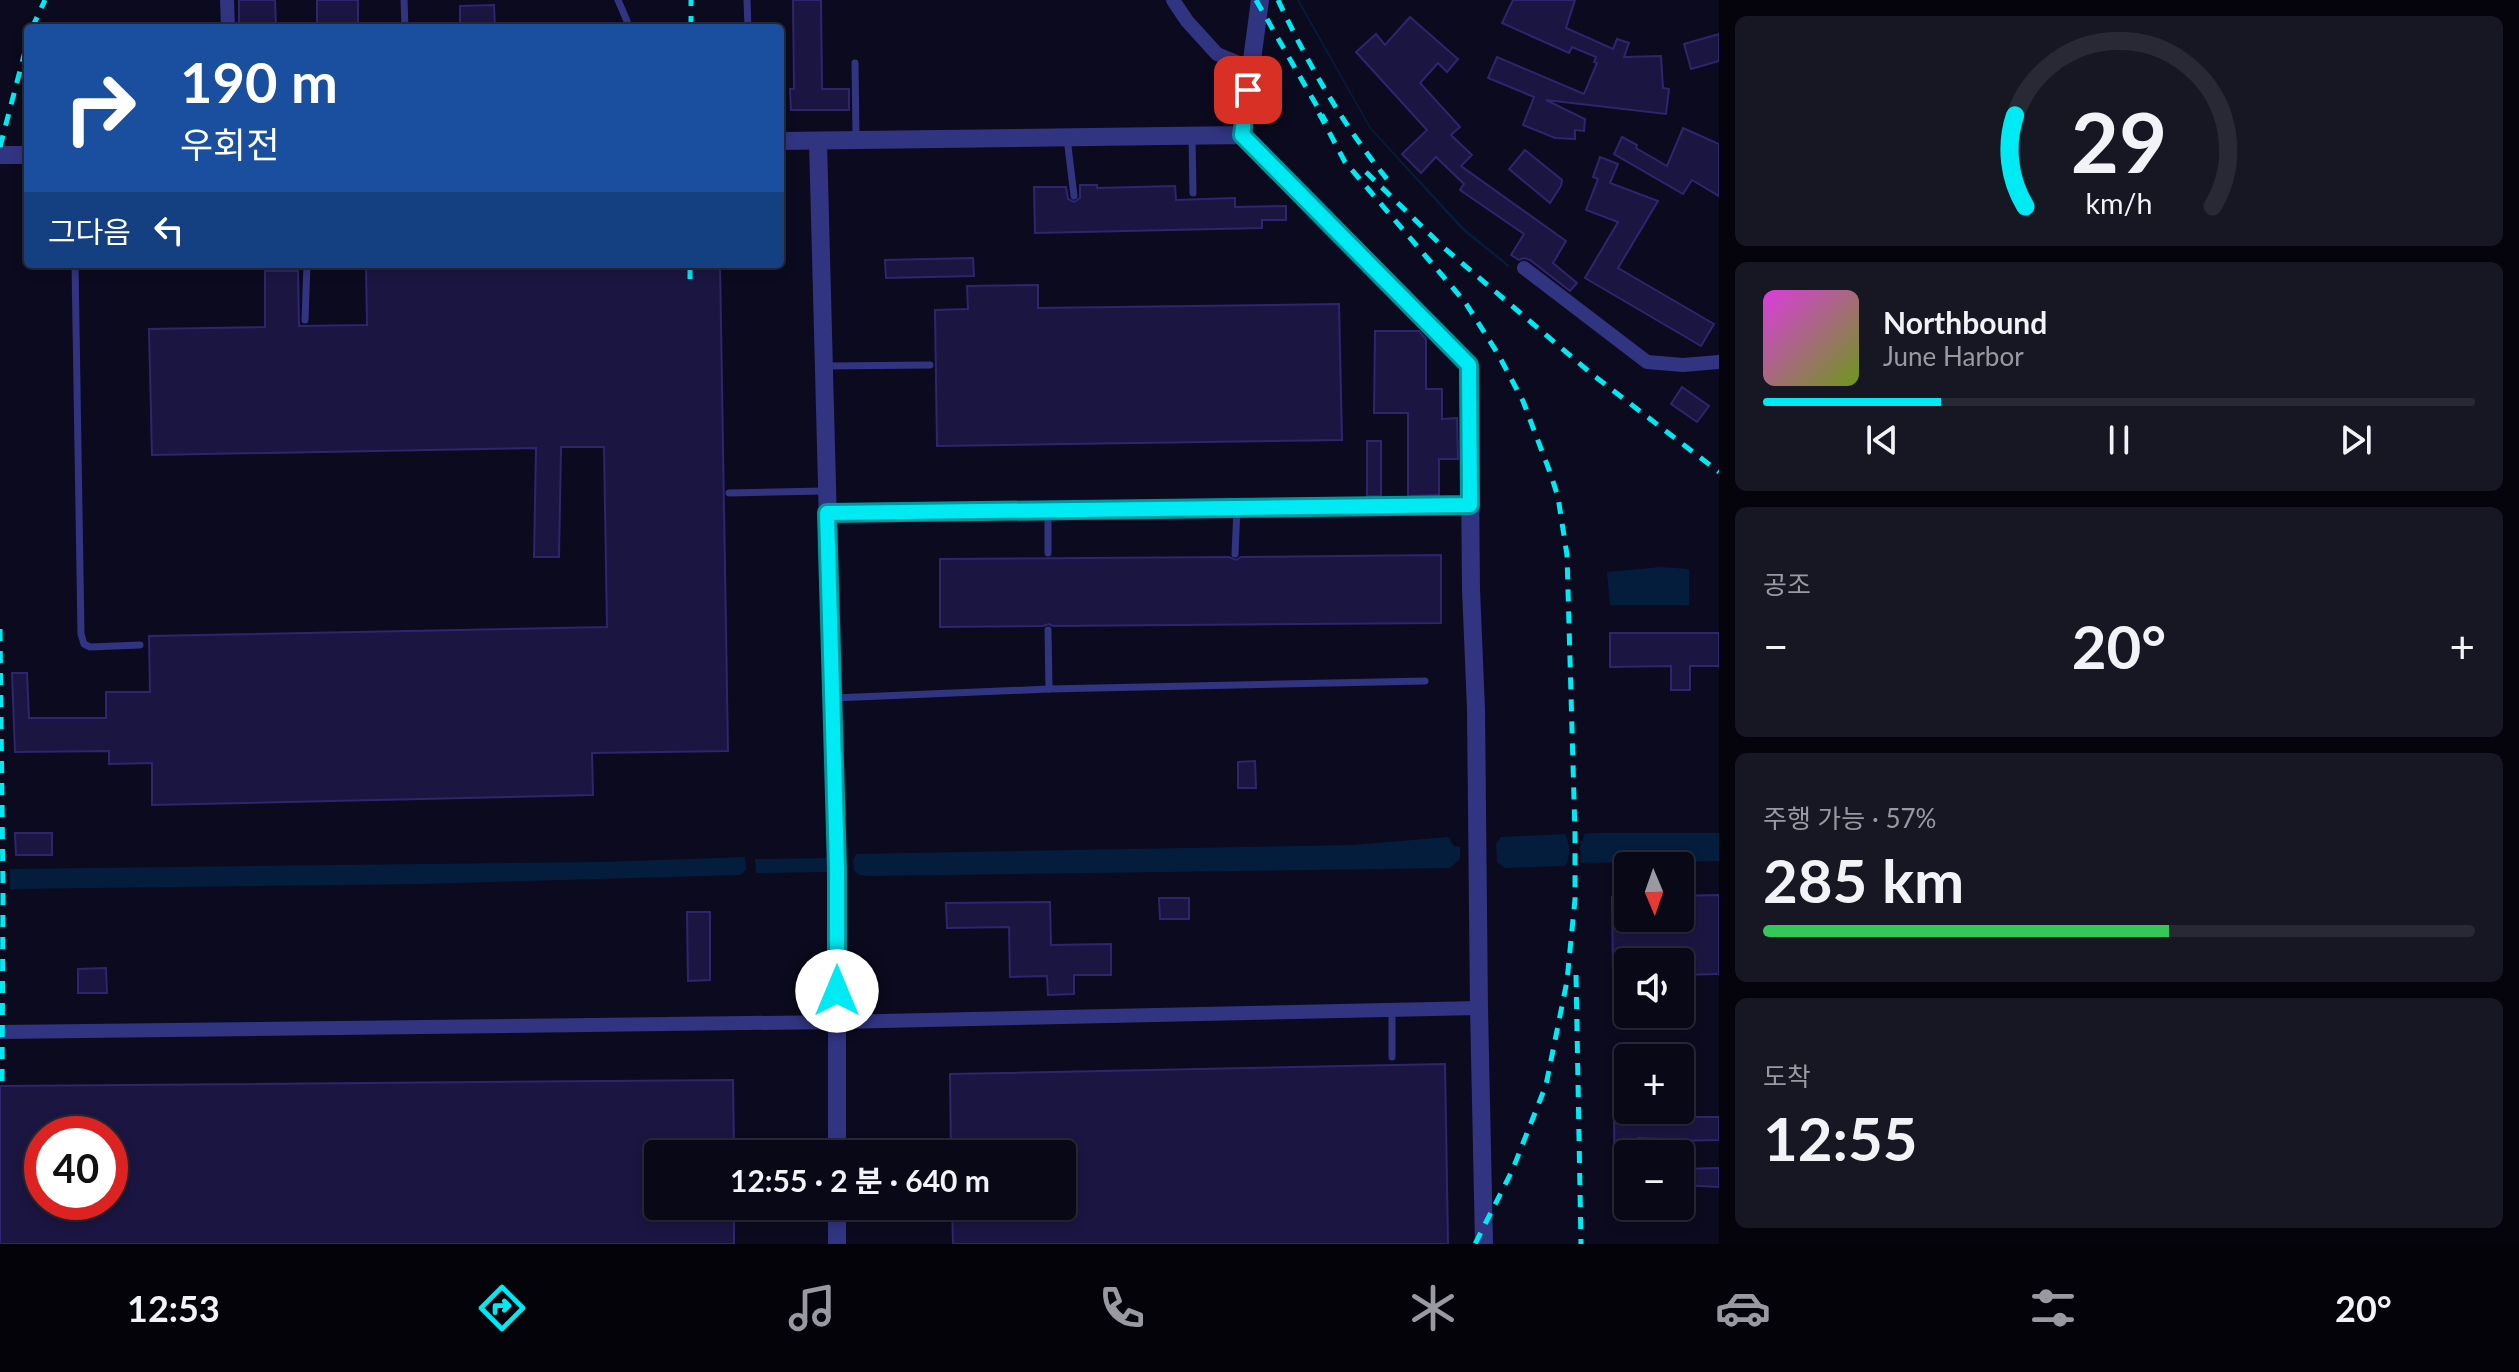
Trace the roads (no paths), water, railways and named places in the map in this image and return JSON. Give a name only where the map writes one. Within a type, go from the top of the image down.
[{"type":"street","points":[[227,0],[228,24]]},
{"type":"street","points":[[1173,0],[1187,21],[1217,54],[1251,68]]},
{"type":"street","points":[[1242,135],[1260,0]]},
{"type":"street","points":[[784,141],[1242,135],[1469,365],[1484,1244]]},
{"type":"street","points":[[818,141],[837,868],[837,1140]]},
{"type":"street","points":[[0,155],[24,155]]},
{"type":"street","points":[[1524,268],[1647,362],[1663,365],[1719,362]]},
{"type":"street","points":[[827,513],[1470,505]]},
{"type":"street","points":[[0,1032],[837,1022],[1479,1008]]},
{"type":"street","points":[[837,1220],[837,1244]]},
{"type":"lane","points":[[404,0],[405,24]]},
{"type":"lane","points":[[618,0],[627,24]]},
{"type":"lane","points":[[747,0],[748,24]]},
{"type":"lane","points":[[855,63],[856,140]]},
{"type":"lane","points":[[1192,135],[1193,193]]},
{"type":"lane","points":[[1066,136],[1074,196]]},
{"type":"lane","points":[[75,268],[81,634],[84,644],[90,647],[140,645]]},
{"type":"lane","points":[[305,320],[307,268]]},
{"type":"lane","points":[[823,366],[930,365]]},
{"type":"lane","points":[[729,493],[827,491]]},
{"type":"lane","points":[[1235,554],[1237,508]]},
{"type":"lane","points":[[1048,510],[1048,553]]},
{"type":"lane","points":[[1048,630],[1049,689]]},
{"type":"lane","points":[[832,698],[1049,689],[1425,681]]},
{"type":"lane","points":[[1392,1010],[1392,1057]]},
{"type":"water","points":[[1297,0],[1371,128],[1464,228],[1510,266],[1462,230],[1370,129]]},
{"type":"water","points":[[1661,567],[1689,569],[1689,605],[1610,605],[1607,572]]},
{"type":"water","points":[[1719,833],[1719,861],[1694,861],[1694,852],[1614,852],[1614,863],[1581,863],[1580,841],[1583,841],[1584,834]]},
{"type":"water","points":[[1565,834],[1569,850],[1565,866],[1505,868],[1497,862],[1496,844],[1501,837]]},
{"type":"water","points":[[1448,837],[1454,846],[1460,847],[1460,859],[1450,868],[868,876],[859,875],[854,870],[853,860],[856,854],[1353,845]]},
{"type":"water","points":[[745,857],[746,870],[740,875],[421,884],[10,889],[10,869],[602,862]]},
{"type":"water","points":[[829,858],[829,872],[756,873],[755,859]]},
{"type":"railway","points":[[34,24],[45,0]]},
{"type":"railway","points":[[691,0],[691,24]]},
{"type":"railway","points":[[1256,0],[1326,122]]},
{"type":"railway","points":[[1278,0],[1328,95],[1391,184]]},
{"type":"railway","points":[[0,147],[24,55]]},
{"type":"railway","points":[[1319,113],[1345,162],[1465,302],[1498,354],[1523,401],[1551,475],[1558,497],[1567,555],[1575,834],[1575,899],[1567,981],[1546,1085],[1512,1171],[1475,1244]]},
{"type":"railway","points":[[1366,172],[1443,247],[1593,375],[1719,472]]},
{"type":"railway","points":[[690,268],[690,279]]},
{"type":"railway","points":[[0,629],[2,1083]]},
{"type":"railway","points":[[1576,975],[1581,1244]]}]
